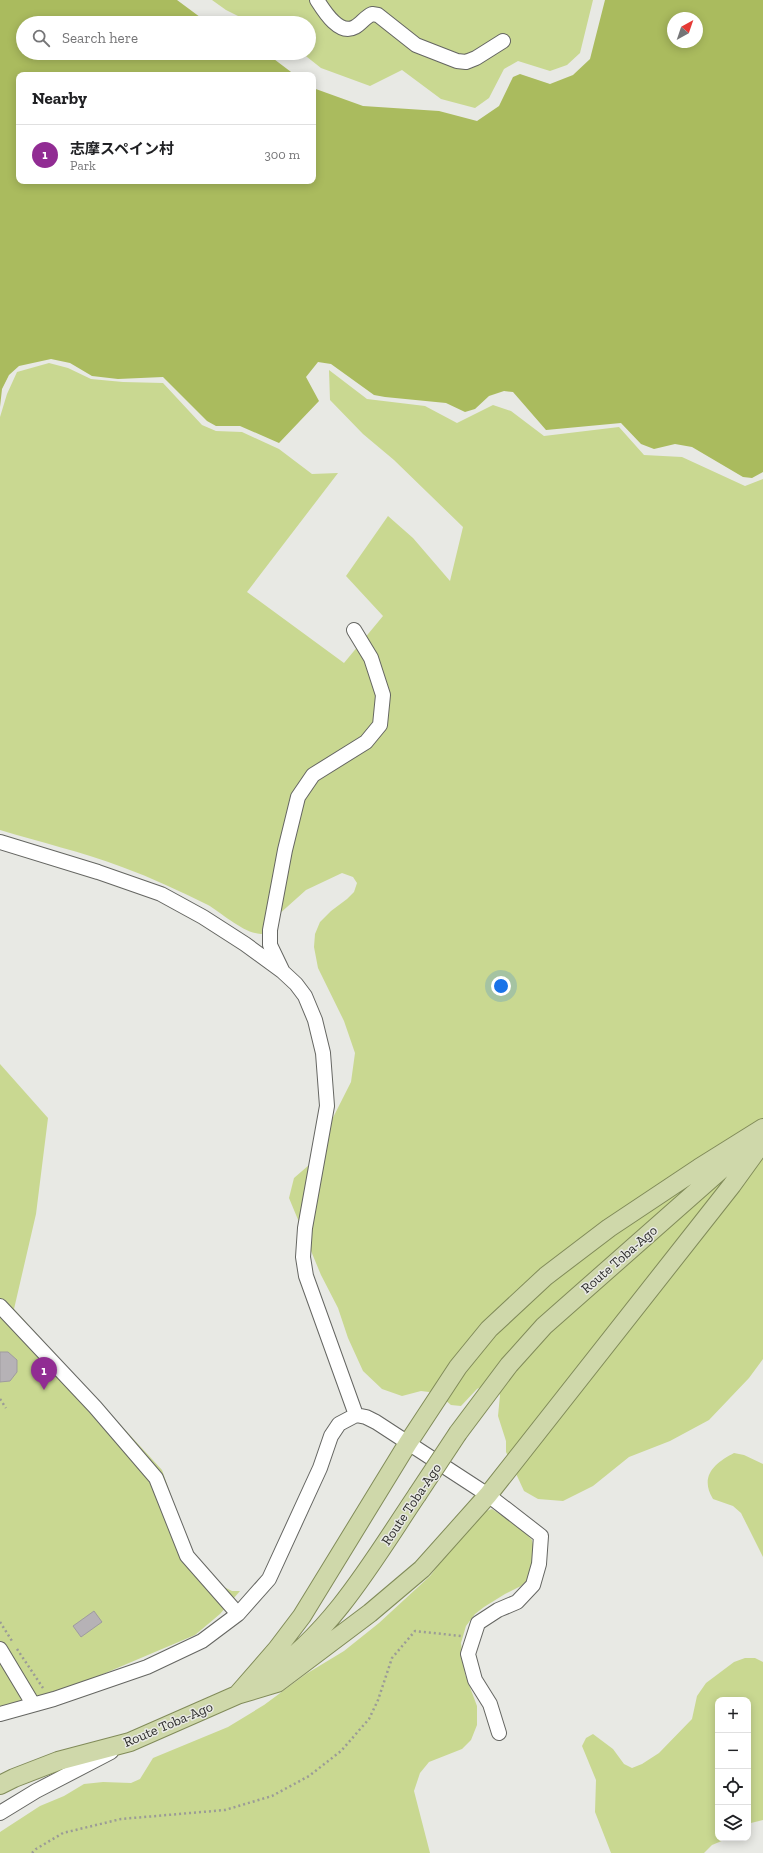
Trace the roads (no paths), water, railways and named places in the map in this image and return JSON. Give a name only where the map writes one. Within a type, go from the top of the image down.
[{"type":"main road","points":[[237,1695],[277,1649],[302,1616],[408,1443],[458,1367],[489,1330],[546,1276],[609,1228],[699,1168],[763,1128]]},
{"type":"main road","name":"Route Toba-Ago","points":[[0,1786],[14,1778],[58,1760],[130,1742],[237,1695],[277,1669],[315,1635],[347,1599],[458,1433],[509,1365],[544,1326],[763,1132]]},
{"type":"main road","points":[[237,1695],[277,1683],[370,1613],[422,1569],[488,1495],[727,1191],[763,1142]]},
{"type":"street","points":[[317,0],[335,23],[343,29],[350,30],[372,14],[378,15],[416,44],[457,61],[466,62],[476,58],[503,41]]},
{"type":"street","points":[[282,971],[270,945],[270,930],[285,850],[298,797],[312,775],[366,742],[380,725],[383,695],[371,658],[354,630]]},
{"type":"street","points":[[0,842],[98,872],[161,894],[202,917],[244,944],[282,971],[296,984],[305,996],[315,1020],[323,1053],[327,1106],[305,1228],[302,1257],[306,1276],[356,1415]]},
{"type":"street","points":[[0,1306],[95,1407],[156,1478],[187,1556],[238,1614]]},
{"type":"street","points":[[0,1714],[54,1699],[147,1667],[202,1641],[238,1614],[269,1579],[320,1468],[331,1436],[339,1424],[356,1415],[366,1417],[376,1422],[488,1495],[541,1536],[539,1564],[533,1585],[516,1602],[498,1610],[478,1624],[468,1654],[474,1680],[490,1704],[498,1733]]},
{"type":"street","points":[[0,1650],[33,1704]]},
{"type":"street","points":[[0,1813],[36,1791],[130,1742]]},
{"type":"place","name":"志摩スペイン村","points":[[44,1390]]}]
